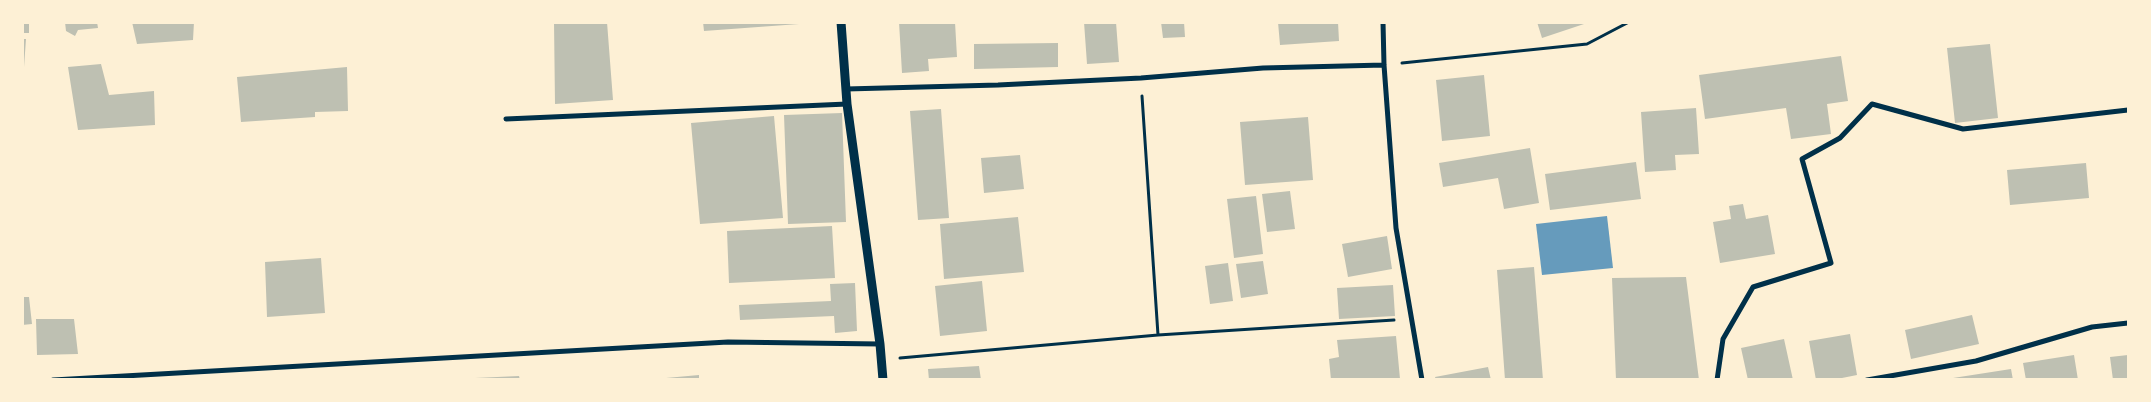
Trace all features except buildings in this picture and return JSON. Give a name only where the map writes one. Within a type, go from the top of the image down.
[{"type":"street","points":[[841,22],[847,104],[880,344],[883,380]]},
{"type":"street","points":[[1384,22],[1384,65],[1396,228],[1422,380]]},
{"type":"street","points":[[846,89],[998,85],[1141,78],[1263,68],[1384,65]]},
{"type":"street","points":[[506,120],[847,104]]},
{"type":"street","points":[[1717,380],[1723,339],[1753,288],[1831,263],[1802,159],[1840,138],[1872,104],[1962,129],[2128,110]]},
{"type":"street","points":[[1867,380],[1901,377],[1976,361],[2092,327],[2128,323]]},
{"type":"street","points":[[52,380],[728,342],[880,344]]},
{"type":"path","points":[[1384,65],[1587,44],[1628,22]]},
{"type":"path","points":[[1141,78],[1158,335]]},
{"type":"path","points":[[882,360],[1158,335],[1412,318]]},
{"type":"water","points":[[1607,216],[1613,268],[1542,275],[1536,224]]}]
